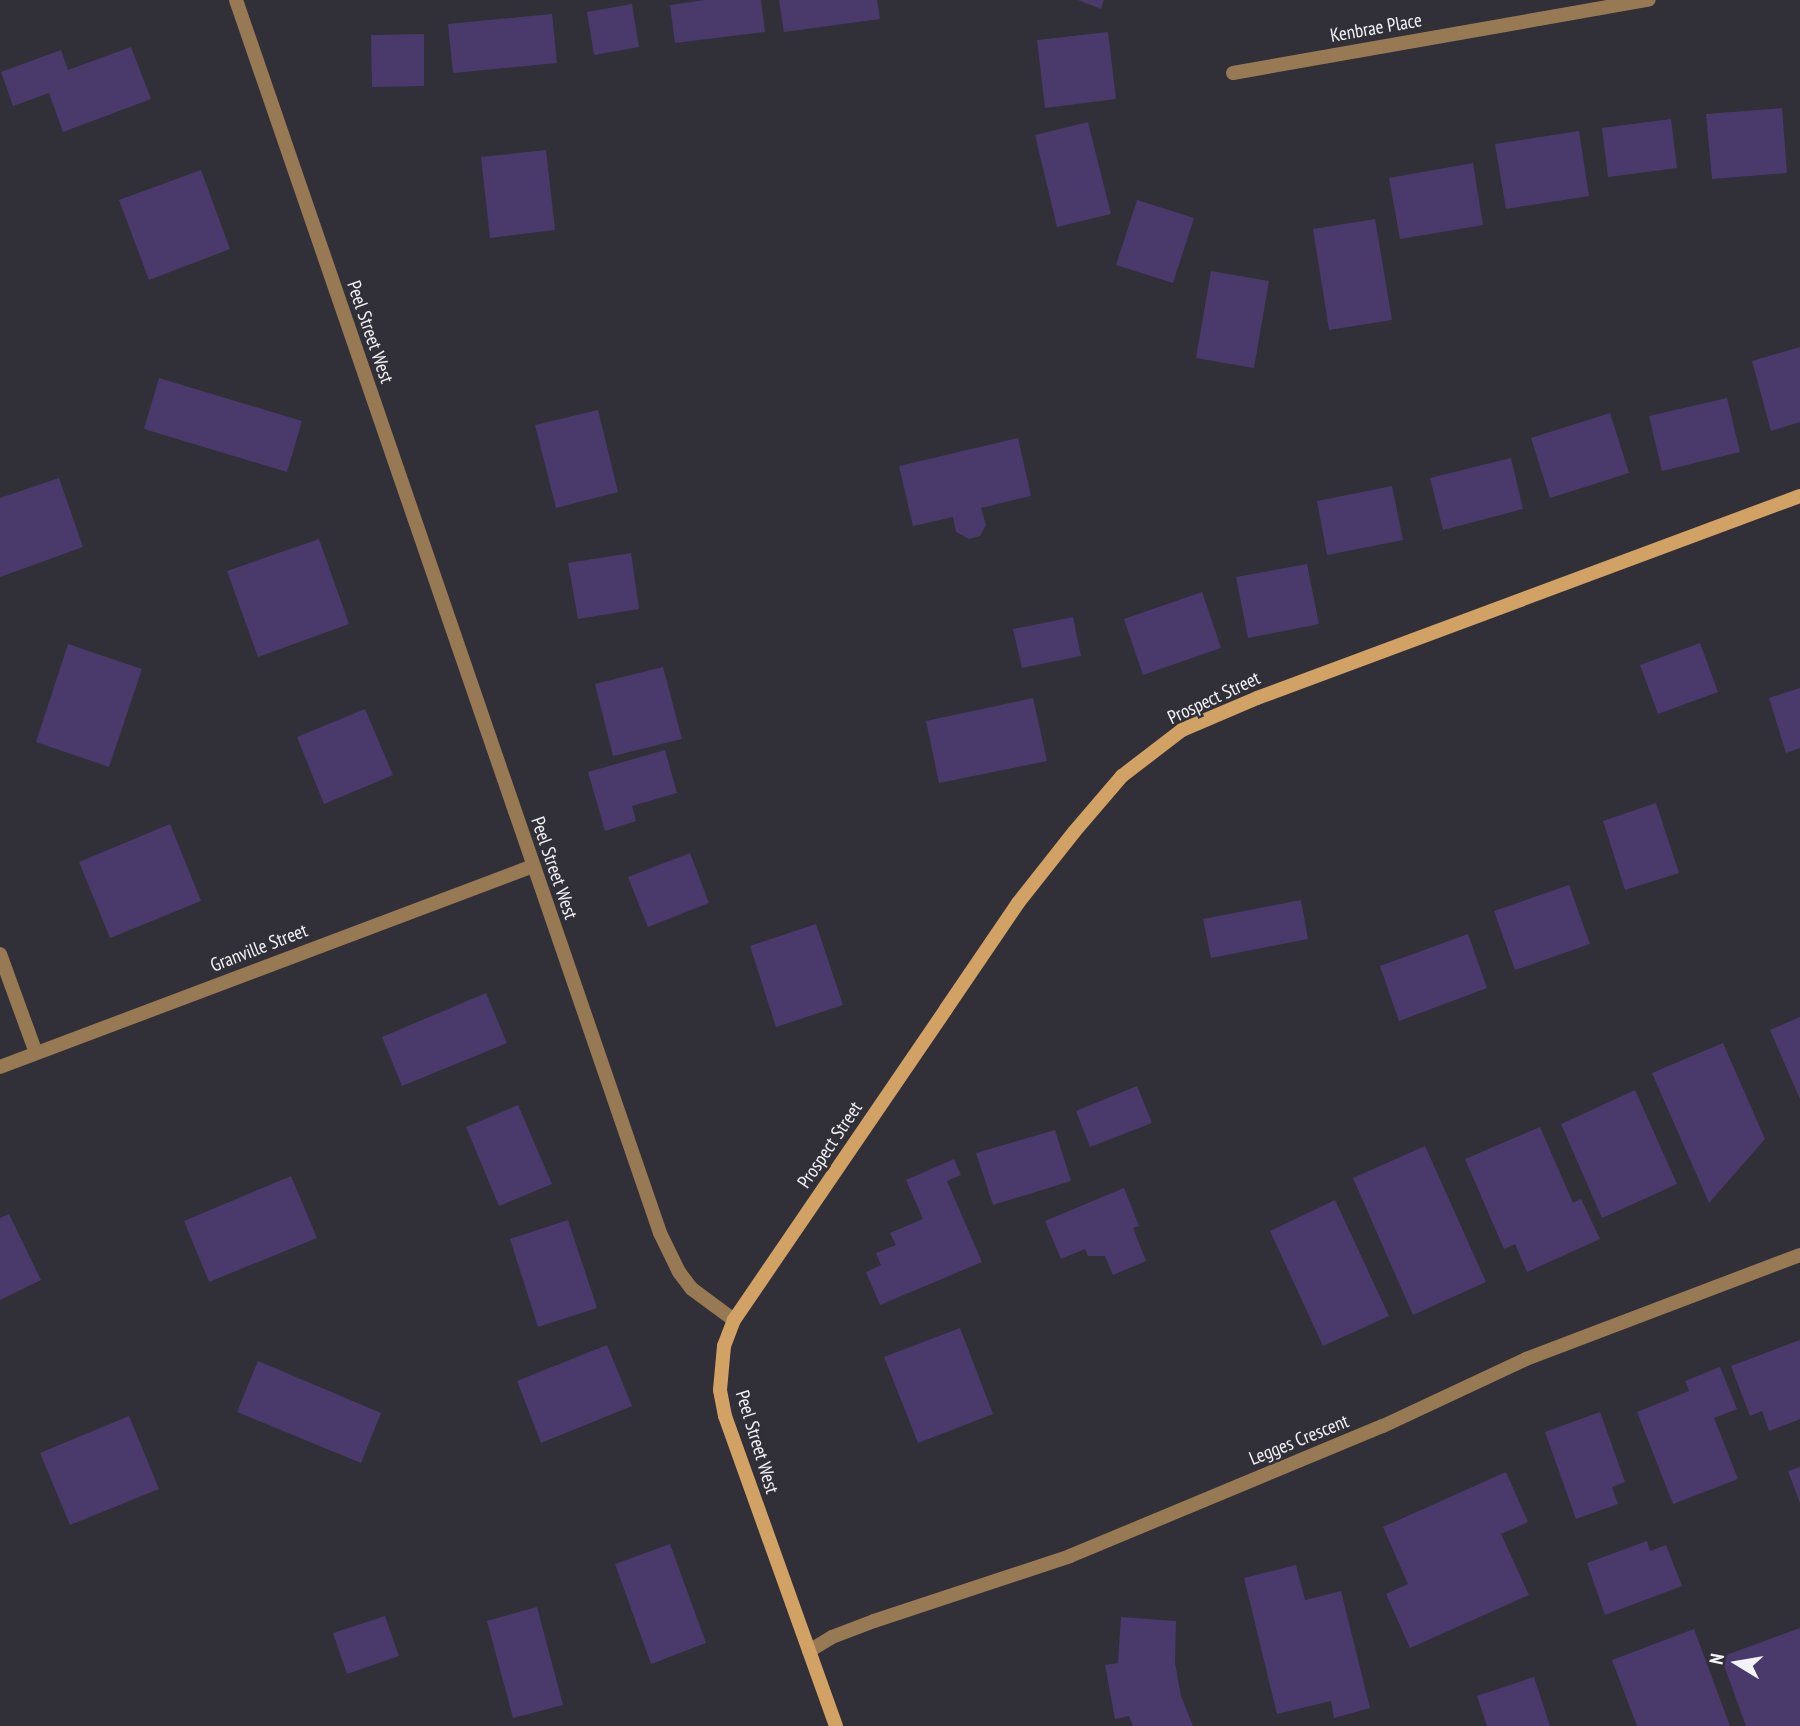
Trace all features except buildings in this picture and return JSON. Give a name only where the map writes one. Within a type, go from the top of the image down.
[{"type":"street","name":"Peel Street West","points":[[236,0],[660,1233],[679,1272],[692,1289],[734,1320],[724,1346],[721,1368],[720,1390],[725,1416],[836,1726]]},
{"type":"street","name":"Kenbrae Place","points":[[1233,73],[1649,0]]},
{"type":"street","name":"Prospect Street","points":[[734,1320],[1018,903],[1122,776],[1182,730],[1257,698],[1800,496]]},
{"type":"street","name":"Granville Street","points":[[0,1067],[533,866]]},
{"type":"street","points":[[0,954],[36,1053]]},
{"type":"street","name":"Legges Crescent","points":[[809,1651],[832,1637],[874,1621],[1070,1556],[1383,1426],[1526,1359],[1800,1255]]}]
